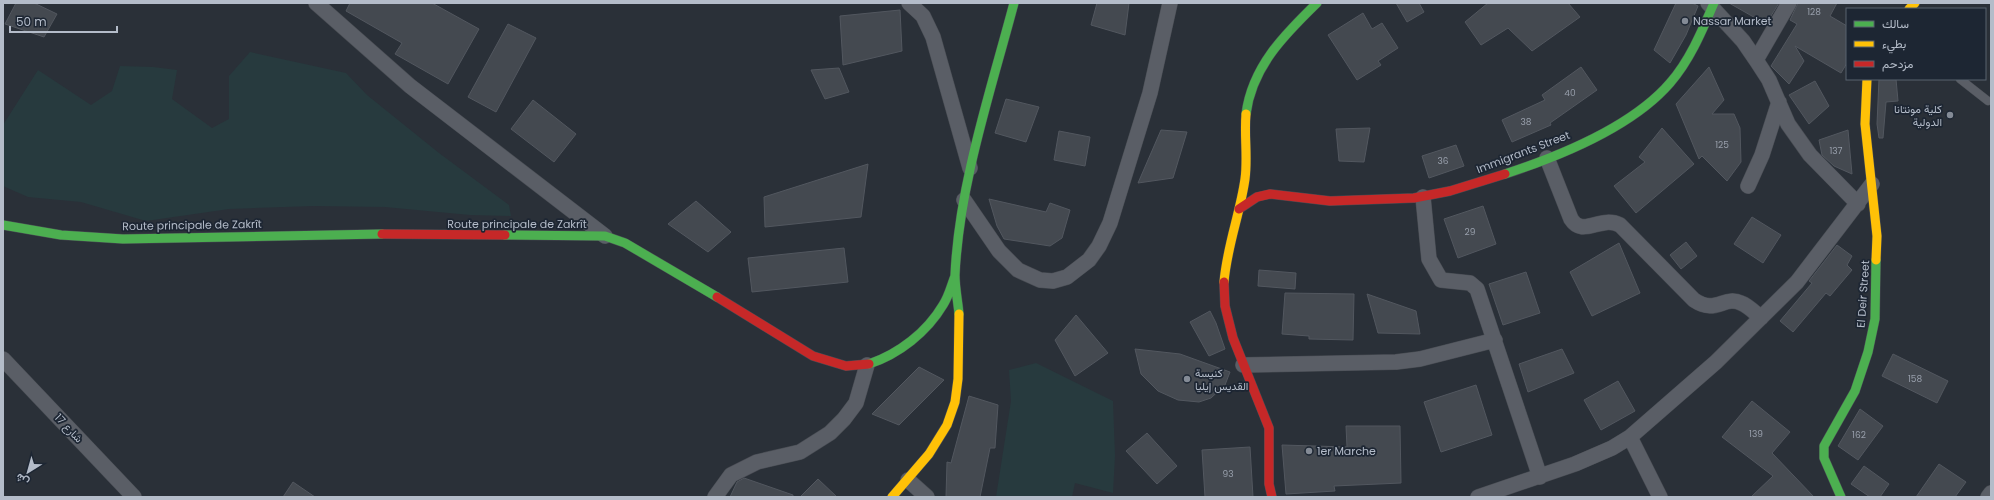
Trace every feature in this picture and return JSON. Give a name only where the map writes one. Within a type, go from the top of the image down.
[{"type":"street","points":[[316,3],[410,86],[605,236]]},
{"type":"street","points":[[909,3],[923,16],[933,37],[970,169]]},
{"type":"street","points":[[892,497],[929,454],[947,425],[955,402],[958,379],[960,322],[955,276],[964,200],[970,169],[1014,3]]},
{"type":"street","points":[[964,200],[999,251],[1018,270],[1040,280],[1053,281],[1067,277],[1089,260],[1099,246],[1110,223],[1150,93],[1170,3]]},
{"type":"street","points":[[1272,497],[1270,486],[1269,430],[1235,347],[1230,329],[1224,287],[1225,266],[1239,209],[1247,159],[1245,124],[1253,85],[1267,61],[1289,30],[1317,3]]},
{"type":"street","points":[[1756,60],[1789,3]]},
{"type":"street","points":[[1711,5],[1743,41],[1756,60],[1769,80],[1788,124],[1810,155],[1858,204]]},
{"type":"street","name":"Immigrants Street","points":[[1275,194],[1320,200],[1408,199],[1423,197],[1476,183],[1547,158],[1605,131],[1653,100],[1668,85],[1688,59],[1711,5]]},
{"type":"street","name":"El Deir Street","points":[[1841,497],[1824,458],[1824,446],[1856,391],[1868,352],[1875,319],[1878,236],[1865,124],[1867,80]]},
{"type":"street","points":[[1748,186],[1762,155],[1779,102]]},
{"type":"street","points":[[1547,158],[1570,219],[1576,225],[1586,227],[1603,221],[1613,222],[1620,225],[1694,300],[1701,305],[1708,307],[1732,301],[1740,302],[1761,318]]},
{"type":"street","points":[[1247,159],[1254,174]]},
{"type":"street","points":[[1478,497],[1540,477],[1612,448],[1630,437],[1716,362],[1797,282],[1872,184]]},
{"type":"street","points":[[1266,187],[1275,194]]},
{"type":"street","points":[[1239,209],[1261,195],[1275,194]]},
{"type":"street","points":[[1423,197],[1429,259],[1441,280],[1470,283],[1477,289],[1540,477]]},
{"type":"street","name":"Route principale de Zakrît","points":[[3,225],[61,235],[123,239],[326,234],[605,236],[625,243],[683,276],[813,356],[836,364],[849,366],[867,364],[883,358],[905,345],[924,330],[942,307],[955,276]]},
{"type":"street","points":[[1243,365],[1396,362],[1420,359],[1494,340]]},
{"type":"street","name":"شارع 17","points":[[3,359],[134,497]]},
{"type":"street","points":[[715,497],[731,476],[757,462],[800,452],[830,433],[844,419],[856,403],[867,364]]},
{"type":"street","points":[[1630,437],[1660,497]]},
{"type":"street","points":[[908,480],[927,497]]},
{"type":"street","points":[[1988,497],[1991,492]]},
{"type":"lane","points":[[1961,80],[1988,101]]},
{"type":"green space","points":[[250,52],[346,73],[367,95],[439,153],[509,205],[511,216],[470,215],[385,207],[314,206],[229,209],[146,221],[81,202],[28,197],[3,186],[3,125],[38,70],[91,105],[112,91],[120,66],[153,67],[177,70],[172,99],[212,128],[229,119],[229,76]]},
{"type":"green space","points":[[1036,363],[1113,401],[1115,456],[1113,493],[1075,483],[1072,497],[996,497],[1011,401],[1009,370]]},
{"type":"building","points":[[16,3],[34,3],[57,14],[44,37],[5,24]]},
{"type":"building","points":[[350,3],[432,3],[479,29],[448,84],[395,54],[402,43],[346,11]]},
{"type":"building","points":[[1097,3],[1129,3],[1125,35],[1091,25]]},
{"type":"building","points":[[1396,3],[1419,3],[1424,12],[1407,22]]},
{"type":"building","points":[[1488,3],[1568,3],[1580,17],[1532,51],[1508,28],[1481,45],[1465,22]]},
{"type":"building","points":[[1676,3],[1692,3],[1698,6],[1686,35],[1670,63],[1654,50]]},
{"type":"building","points":[[1729,3],[1779,3],[1766,24]]},
{"type":"building","points":[[1798,3],[1837,3],[1830,16],[1846,25],[1846,65],[1841,73],[1795,46],[1804,61],[1789,84],[1771,66],[1797,24],[1790,20]]},
{"type":"building","points":[[900,10],[902,51],[843,65],[840,16]]},
{"type":"building","points":[[1363,13],[1372,29],[1382,23],[1398,48],[1378,61],[1381,65],[1357,80],[1328,35]]},
{"type":"building","points":[[508,24],[536,38],[496,112],[468,97]]},
{"type":"building","points":[[1581,67],[1597,90],[1550,123],[1551,125],[1512,142],[1502,120],[1545,100],[1542,95]]},
{"type":"building","points":[[1709,67],[1724,100],[1712,114],[1734,114],[1740,128],[1741,162],[1727,181],[1702,156],[1699,159],[1676,104]]},
{"type":"building","points":[[839,68],[849,92],[825,99],[811,70]]},
{"type":"building","points":[[1879,80],[1896,80],[1898,101],[1886,102],[1883,138],[1879,138],[1877,124]]},
{"type":"building","points":[[1815,81],[1829,106],[1809,124],[1789,95]]},
{"type":"building","points":[[1006,99],[1039,107],[1026,142],[995,133]]},
{"type":"building","points":[[533,100],[576,134],[554,162],[511,129]]},
{"type":"building","points":[[1370,128],[1364,162],[1339,161],[1336,129]]},
{"type":"building","points":[[1662,128],[1694,164],[1636,213],[1614,186],[1645,162],[1639,157]]},
{"type":"building","points":[[1161,130],[1187,132],[1173,178],[1138,183]]},
{"type":"building","points":[[1848,130],[1852,174],[1834,166],[1822,155],[1819,140]]},
{"type":"building","points":[[1059,131],[1090,137],[1085,166],[1054,160]]},
{"type":"building","points":[[1456,145],[1464,166],[1429,178],[1422,156]]},
{"type":"building","points":[[868,164],[861,217],[765,227],[764,197]]},
{"type":"building","points":[[989,199],[1046,212],[1050,203],[1070,210],[1062,238],[1050,246],[1004,239],[997,226]]},
{"type":"building","points":[[696,201],[731,232],[708,252],[668,224]]},
{"type":"building","points":[[1483,206],[1496,244],[1458,258],[1444,219]]},
{"type":"building","points":[[1752,217],[1781,235],[1763,263],[1734,244]]},
{"type":"building","points":[[1686,242],[1697,256],[1681,269],[1670,255]]},
{"type":"building","points":[[1619,243],[1640,293],[1592,316],[1570,272]]},
{"type":"building","points":[[1837,245],[1852,256],[1847,265],[1852,270],[1830,296],[1826,293],[1793,332],[1780,321],[1812,283],[1809,281]]},
{"type":"building","points":[[844,248],[848,282],[752,292],[748,258]]},
{"type":"building","points":[[1259,270],[1296,273],[1295,289],[1258,286]]},
{"type":"building","points":[[1526,272],[1540,313],[1503,325],[1489,284]]},
{"type":"building","points":[[1285,293],[1354,294],[1353,340],[1309,339],[1309,336],[1282,334]]},
{"type":"building","points":[[1367,294],[1416,311],[1420,334],[1378,333]]},
{"type":"building","points":[[1210,311],[1225,349],[1209,356],[1190,322]]},
{"type":"building","points":[[1076,315],[1108,353],[1075,376],[1055,340]]},
{"type":"building","name":"كنيسة القديس إيليا","points":[[1135,349],[1180,354],[1230,372],[1225,385],[1211,398],[1199,402],[1178,400],[1158,391],[1141,374]]},
{"type":"building","points":[[1562,349],[1574,373],[1528,392],[1519,364]]},
{"type":"building","points":[[1893,354],[1948,381],[1937,403],[1882,376]]},
{"type":"building","points":[[919,367],[944,380],[899,425],[872,414]]},
{"type":"building","points":[[1618,381],[1635,411],[1601,430],[1584,400]]},
{"type":"building","points":[[1476,385],[1492,435],[1441,452],[1424,402]]},
{"type":"building","points":[[969,396],[998,405],[995,448],[990,448],[980,497],[946,497],[947,462],[951,463]]},
{"type":"building","points":[[1752,401],[1790,432],[1772,453],[1814,497],[1751,497],[1773,476],[1722,437]]},
{"type":"building","points":[[1860,409],[1883,426],[1858,460],[1838,446]]},
{"type":"building","points":[[1346,426],[1400,426],[1401,483],[1334,486],[1335,491],[1286,494],[1282,445],[1347,447]]},
{"type":"building","points":[[1147,433],[1177,466],[1157,484],[1126,451]]},
{"type":"building","points":[[1250,447],[1253,497],[1205,497],[1202,450]]},
{"type":"building","points":[[1939,464],[1966,482],[1955,497],[1916,497]]},
{"type":"building","points":[[1864,466],[1889,484],[1880,497],[1870,497],[1851,484]]},
{"type":"building","points":[[744,478],[793,495],[793,497],[730,497],[737,482]]},
{"type":"building","points":[[818,479],[837,497],[800,497]]},
{"type":"building","points":[[293,482],[315,497],[283,497]]},
{"type":"traffic: fast","points":[[959,314],[955,275],[958,241],[969,172],[1014,3]]},
{"type":"traffic: fast","points":[[1246,114],[1249,97],[1262,67],[1271,53],[1293,27],[1317,3]]},
{"type":"traffic: fast","points":[[1505,174],[1549,158],[1594,138],[1616,126],[1654,99],[1670,83],[1684,65],[1714,3]]},
{"type":"traffic: fast","points":[[3,225],[61,235],[123,239],[382,234]]},
{"type":"traffic: fast","points":[[505,235],[605,236],[625,243],[717,297]]},
{"type":"traffic: fast","points":[[1841,497],[1824,458],[1824,446],[1855,391],[1868,352],[1875,319],[1876,260]]},
{"type":"traffic: fast","points":[[869,364],[880,360],[901,348],[929,324],[943,305],[955,276]]},
{"type":"traffic: slow","points":[[1910,8],[1915,3]]},
{"type":"traffic: slow","points":[[1867,80],[1865,124],[1877,236],[1876,260]]},
{"type":"traffic: slow","points":[[1224,282],[1228,256],[1245,179],[1246,114]]},
{"type":"traffic: slow","points":[[892,497],[929,454],[947,425],[955,402],[958,379],[959,314]]},
{"type":"traffic: jam","points":[[1239,209],[1257,197],[1270,194],[1330,201],[1414,198],[1450,191],[1505,174]]},
{"type":"traffic: jam","points":[[382,234],[505,235]]},
{"type":"traffic: jam","points":[[1224,282],[1225,306],[1233,338],[1269,428],[1269,484],[1272,497]]},
{"type":"traffic: jam","points":[[717,297],[813,356],[846,366],[869,364]]},
{"type":"place","name":"Nassar Market","points":[[1685,21]]},
{"type":"place","name":"كلية مونتانا الدولية","points":[[1950,115]]},
{"type":"place","name":"كنيسة القديس إيليا","points":[[1187,379]]},
{"type":"place","name":"1er Marche","points":[[1309,451]]}]
